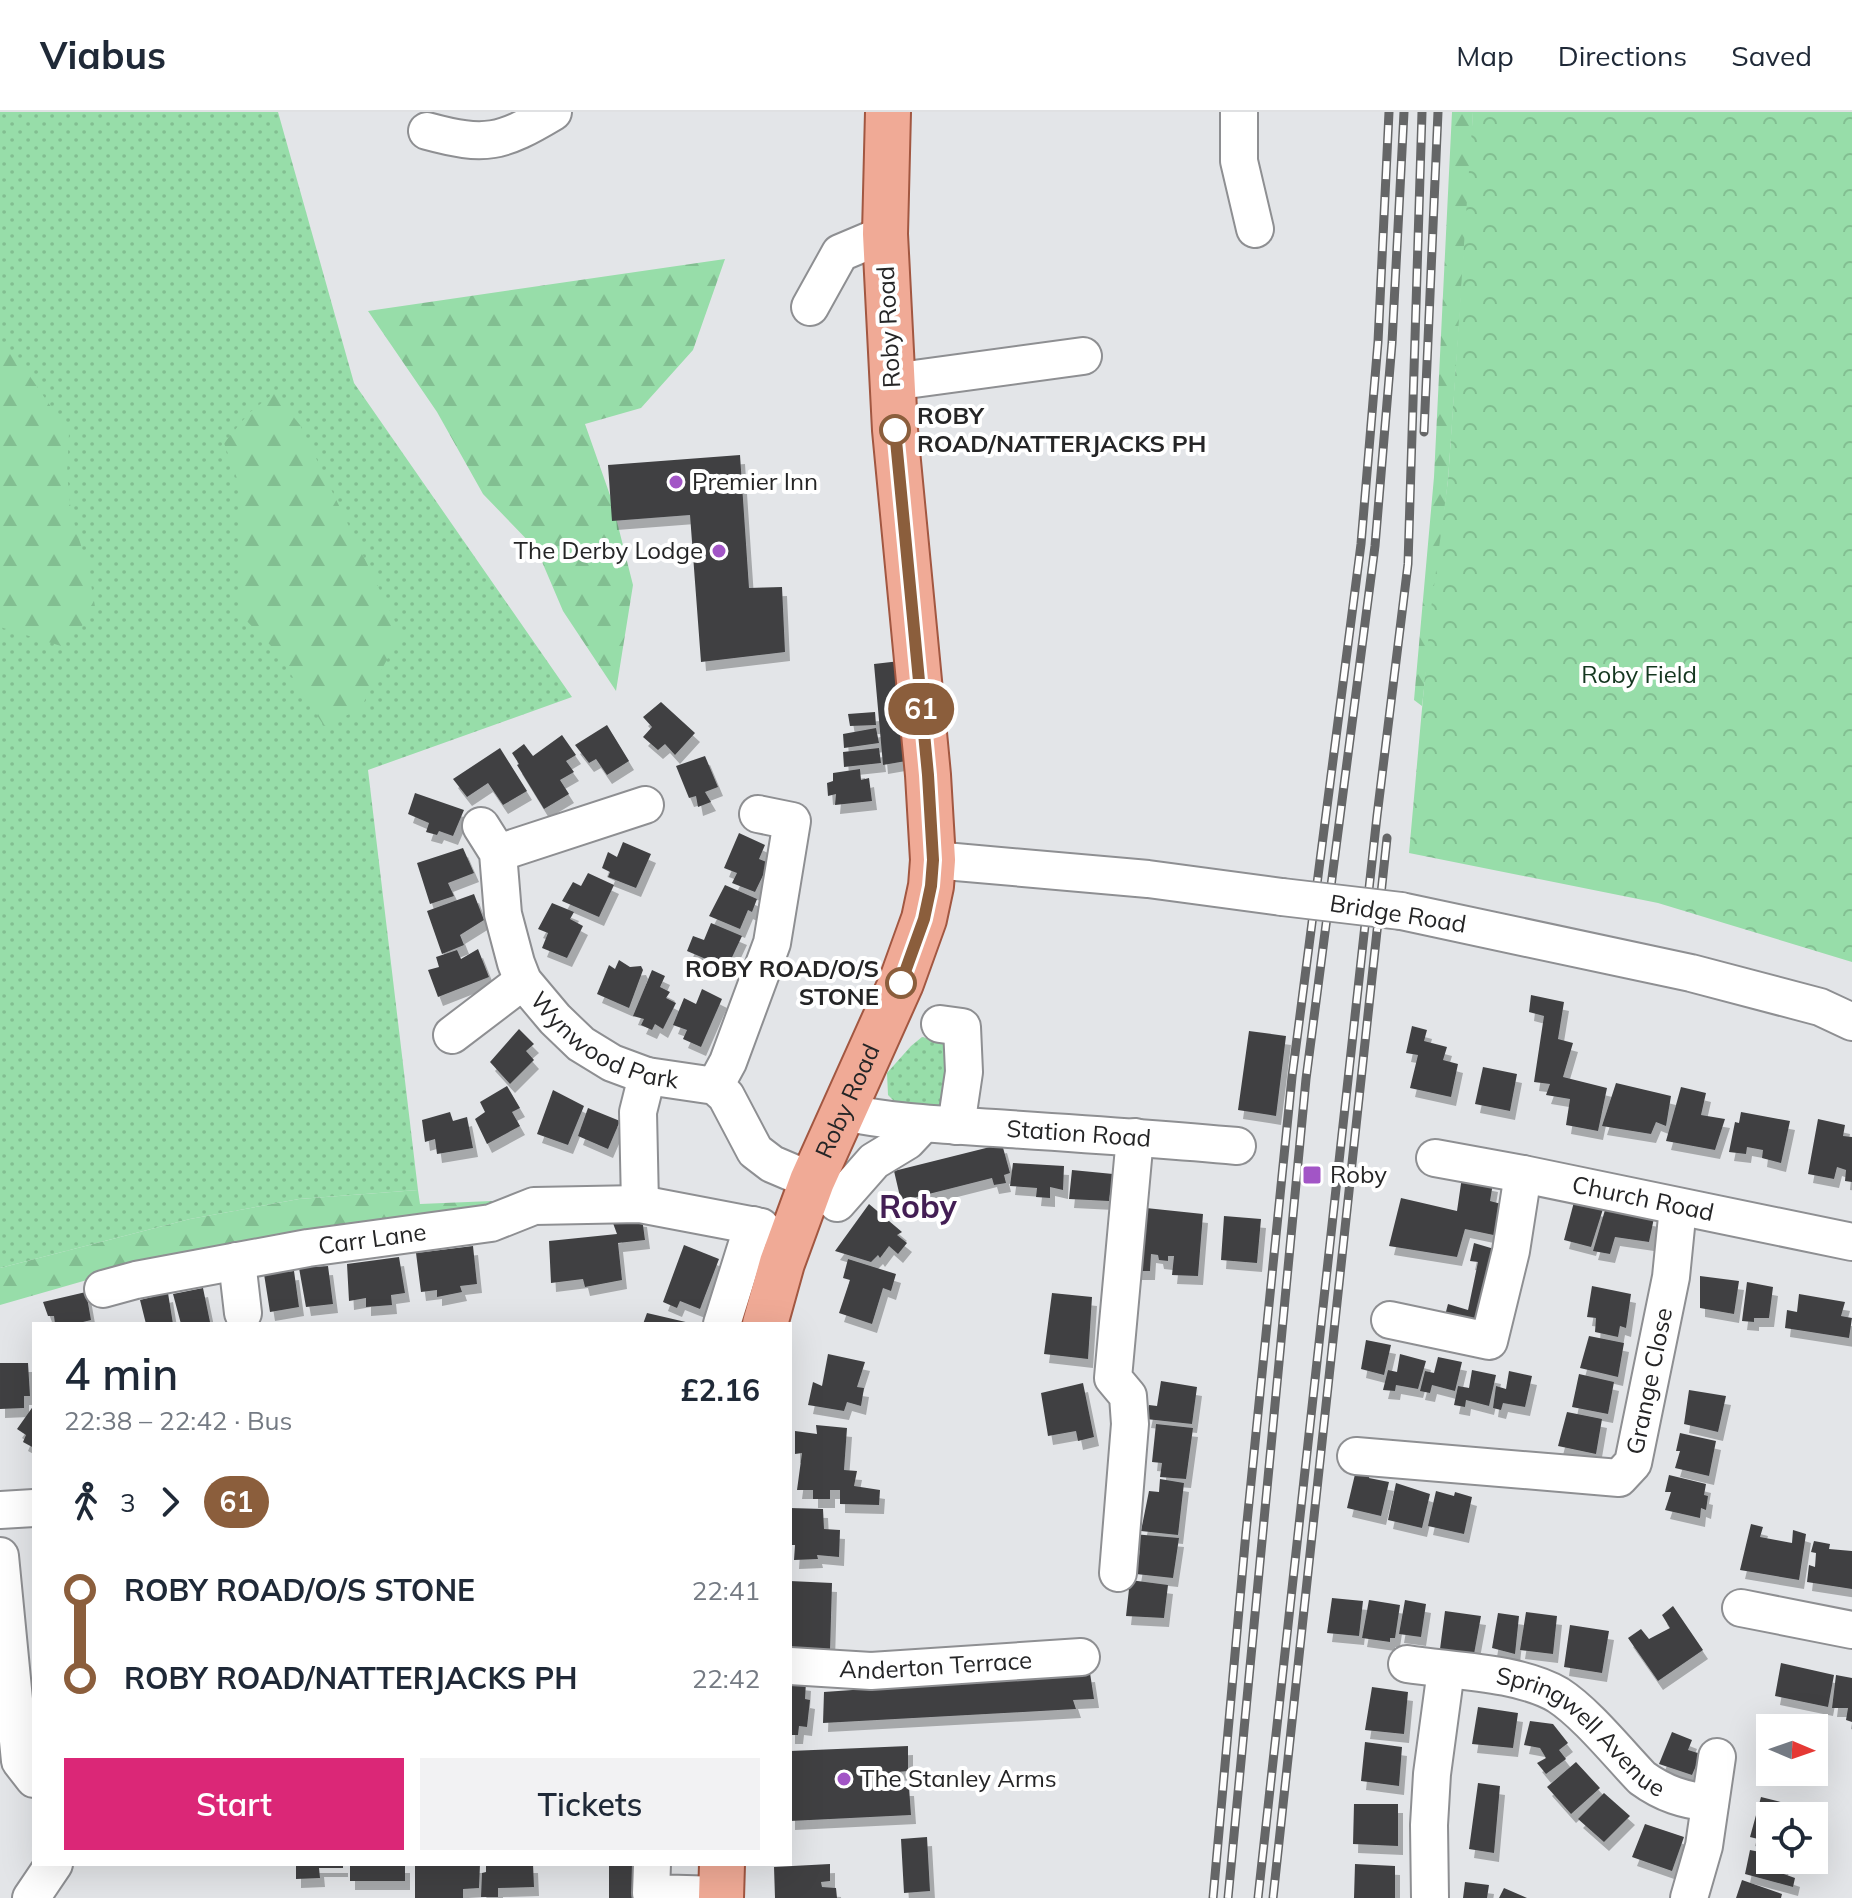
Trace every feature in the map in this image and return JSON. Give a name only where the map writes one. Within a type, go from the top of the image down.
[{"type":"main road","name":"Roby Road","points":[[766,1322],[782,1263],[825,1192],[844,1112],[901,983],[924,919],[931,886],[933,860],[928,775],[892,382],[885,234],[888,112]]},
{"type":"street","points":[[427,131],[467,142],[501,139],[553,112]]},
{"type":"street","points":[[1239,112],[1239,161],[1255,229]]},
{"type":"street","points":[[810,307],[840,253],[885,234]]},
{"type":"street","points":[[892,382],[1083,356]]},
{"type":"street","name":"Wynwood Park","points":[[645,805],[489,840],[503,914],[523,981],[581,1044],[612,1063],[647,1076],[715,1086],[726,1096],[755,1151],[772,1164],[825,1192]]},
{"type":"street","points":[[715,1086],[728,1062],[772,943],[783,882],[792,821],[758,814]]},
{"type":"street","name":"Bridge Road","points":[[933,860],[1148,879],[1401,911],[1691,973],[1820,1007],[1852,1022]]},
{"type":"street","points":[[452,1035],[523,981]]},
{"type":"street","points":[[825,1192],[907,1141],[939,1126],[964,1072],[962,1027],[940,1024]]},
{"type":"street","points":[[640,1204],[638,1112],[647,1076]]},
{"type":"street","name":"Station Road","points":[[844,1112],[939,1126],[1237,1146]]},
{"type":"street","points":[[1118,1573],[1130,1424],[1128,1396],[1113,1378],[1135,1137]]},
{"type":"street","name":"Church Road","points":[[1435,1158],[1852,1242]]},
{"type":"street","points":[[1390,1320],[1489,1341],[1511,1251],[1523,1174]]},
{"type":"street","name":"Carr Lane","points":[[103,1289],[308,1248],[491,1223],[534,1206],[640,1204],[757,1226],[723,1322]]},
{"type":"street","name":"Grange Close","points":[[1356,1456],[1619,1478],[1633,1463],[1671,1277],[1678,1207]]},
{"type":"street","points":[[237,1261],[243,1313]]},
{"type":"street","points":[[0,1510],[32,1508]]},
{"type":"street","points":[[0,1556],[20,1761],[32,1776]]},
{"type":"street","points":[[1741,1608],[1852,1630]]},
{"type":"street","name":"Anderton Terrace","points":[[792,1666],[871,1671],[1081,1657]]},
{"type":"street","name":"Springwell Avenue","points":[[1407,1664],[1521,1680],[1541,1686],[1560,1697],[1656,1788],[1688,1800],[1710,1803]]},
{"type":"street","points":[[1430,1898],[1432,1774],[1446,1670]]},
{"type":"street","points":[[1689,1898],[1704,1846],[1717,1757]]},
{"type":"street","points":[[31,1898],[53,1866]]},
{"type":"street","points":[[652,1866],[651,1893],[722,1886]]},
{"type":"green space","points":[[0,112],[278,112],[354,383],[572,697],[368,770],[418,1190],[299,1199],[190,1219],[0,1268]]},
{"type":"green space","points":[[1452,112],[1473,112],[1471,157],[1448,480],[1422,706],[1414,700],[1434,477]]},
{"type":"green space","name":"Roby Field","points":[[1473,112],[1852,112],[1852,962],[1658,903],[1409,853],[1431,609],[1448,480]]},
{"type":"green space","points":[[725,259],[693,350],[641,408],[585,424],[611,498],[633,585],[616,691],[563,611],[537,550],[483,494],[437,412],[368,311]]},
{"type":"green space","points":[[0,345],[20,362],[69,433],[67,473],[71,513],[88,568],[96,612],[61,646],[0,627]]},
{"type":"green space","points":[[274,393],[300,425],[401,634],[360,709],[324,726],[276,651],[240,614],[242,492],[224,443],[249,413]]},
{"type":"green space","points":[[933,1032],[942,1036],[952,1057],[940,1104],[936,1108],[895,1102],[888,1095],[887,1073],[911,1046],[922,1037],[930,1039]]},
{"type":"green space","points":[[418,1190],[420,1204],[492,1201],[492,1213],[94,1278],[0,1305],[0,1268],[190,1219],[299,1199]]},
{"type":"building","points":[[740,455],[749,588],[782,587],[785,652],[701,662],[690,515],[612,521],[608,465]]},
{"type":"building","points":[[900,661],[912,760],[883,765],[874,664]]},
{"type":"building","points":[[661,702],[695,733],[675,755],[665,744],[658,750],[643,737],[652,727],[643,717]]},
{"type":"building","points":[[875,712],[876,725],[850,726],[848,714]]},
{"type":"building","points":[[607,725],[629,761],[607,775],[596,759],[589,763],[575,745]]},
{"type":"building","points":[[876,728],[879,743],[844,748],[843,734]]},
{"type":"building","points":[[562,735],[576,755],[566,761],[574,772],[560,780],[569,794],[544,809],[512,753],[524,744],[533,756]]},
{"type":"building","points":[[500,748],[527,791],[503,805],[488,783],[467,797],[453,779]]},
{"type":"building","points":[[879,748],[881,763],[844,767],[843,752]]},
{"type":"building","points":[[705,756],[718,787],[705,792],[711,802],[698,807],[696,796],[689,798],[676,766]]},
{"type":"building","points":[[860,769],[861,780],[869,778],[872,801],[835,805],[836,794],[828,796],[827,783],[833,781],[833,773]]},
{"type":"building","points":[[415,793],[464,810],[453,836],[439,831],[437,835],[426,832],[429,823],[408,814]]},
{"type":"building","points":[[739,833],[765,845],[759,859],[769,863],[755,892],[732,883],[737,873],[724,868]]},
{"type":"building","points":[[623,842],[651,854],[636,888],[608,877],[610,872],[602,868],[608,852],[617,857]]},
{"type":"building","points":[[463,848],[474,873],[448,883],[454,896],[430,904],[417,863]]},
{"type":"building","points":[[588,873],[614,885],[599,917],[562,901],[573,882],[581,886]]},
{"type":"building","points":[[725,885],[757,899],[752,912],[748,910],[740,929],[709,916]]},
{"type":"building","points":[[474,894],[484,920],[460,935],[464,945],[442,954],[427,911]]},
{"type":"building","points":[[552,903],[574,912],[570,919],[583,926],[567,958],[542,948],[548,933],[538,929]]},
{"type":"building","points":[[711,923],[742,936],[727,968],[687,951],[693,936],[704,940]]},
{"type":"building","points":[[478,949],[489,977],[438,997],[428,970],[439,967],[436,957],[457,950],[461,959]]},
{"type":"building","points":[[619,960],[630,967],[641,966],[643,970],[629,1008],[597,994],[609,965],[615,969]]},
{"type":"building","points":[[652,970],[665,976],[660,987],[670,992],[666,998],[676,1003],[663,1029],[655,1024],[652,1030],[641,1025],[644,1019],[633,1016]]},
{"type":"building","points":[[702,989],[722,999],[701,1047],[683,1039],[687,1030],[673,1025],[684,998],[696,1004]]},
{"type":"building","points":[[1531,995],[1564,1002],[1558,1039],[1573,1043],[1563,1077],[1607,1088],[1598,1131],[1566,1125],[1570,1099],[1546,1095],[1550,1084],[1534,1082],[1544,1016],[1529,1012]]},
{"type":"building","points":[[1412,1026],[1427,1030],[1424,1041],[1447,1047],[1443,1060],[1458,1064],[1451,1097],[1410,1088],[1418,1055],[1406,1053]]},
{"type":"building","points":[[519,1029],[534,1044],[526,1051],[534,1060],[510,1084],[490,1062]]},
{"type":"building","name":"Roby","points":[[1249,1031],[1286,1036],[1276,1116],[1238,1110]]},
{"type":"building","points":[[1483,1067],[1517,1074],[1510,1111],[1475,1104]]},
{"type":"building","points":[[1616,1083],[1671,1096],[1666,1126],[1656,1122],[1651,1134],[1602,1126]]},
{"type":"building","points":[[507,1086],[520,1108],[512,1112],[520,1126],[487,1144],[475,1119],[485,1112],[480,1102]]},
{"type":"building","points":[[1681,1087],[1706,1093],[1701,1115],[1725,1119],[1715,1150],[1666,1141]]},
{"type":"building","points":[[553,1090],[584,1106],[568,1145],[537,1134]]},
{"type":"building","points":[[588,1108],[620,1121],[608,1149],[578,1136]]},
{"type":"building","points":[[450,1112],[453,1121],[467,1117],[473,1148],[437,1154],[435,1139],[425,1142],[422,1120]]},
{"type":"building","points":[[1741,1112],[1790,1121],[1781,1163],[1762,1158],[1763,1150],[1747,1147],[1746,1154],[1729,1152],[1735,1122],[1739,1123]]},
{"type":"building","points":[[1818,1119],[1845,1125],[1843,1136],[1852,1137],[1852,1182],[1845,1181],[1846,1170],[1837,1167],[1834,1179],[1808,1174]]},
{"type":"building","points":[[1002,1144],[1010,1173],[1004,1175],[1006,1183],[994,1185],[992,1178],[901,1201],[894,1171]]},
{"type":"building","points":[[1013,1163],[1064,1166],[1063,1190],[1050,1187],[1050,1198],[1036,1197],[1037,1188],[1010,1186]]},
{"type":"building","points":[[1072,1170],[1113,1174],[1109,1201],[1069,1199]]},
{"type":"building","points":[[1462,1177],[1493,1183],[1490,1201],[1509,1206],[1503,1237],[1465,1229],[1457,1257],[1389,1246],[1401,1198],[1457,1211]]},
{"type":"building","points":[[1574,1202],[1603,1209],[1591,1247],[1564,1240]]},
{"type":"building","points":[[869,1204],[902,1232],[897,1235],[907,1243],[898,1254],[889,1246],[880,1258],[878,1255],[871,1262],[835,1251]]},
{"type":"building","points":[[1146,1208],[1203,1214],[1198,1276],[1172,1275],[1174,1256],[1168,1256],[1168,1261],[1159,1260],[1158,1255],[1151,1254],[1150,1271],[1132,1271]]},
{"type":"building","points":[[1605,1210],[1654,1218],[1649,1242],[1615,1237],[1610,1254],[1593,1251]]},
{"type":"building","points":[[610,1215],[642,1218],[645,1240],[618,1243],[622,1280],[585,1287],[583,1279],[551,1283],[549,1241],[617,1234]]},
{"type":"building","points":[[1224,1216],[1261,1219],[1257,1263],[1221,1260]]},
{"type":"building","points":[[1474,1243],[1501,1251],[1483,1332],[1443,1323],[1448,1304],[1468,1310],[1478,1262],[1470,1261]]},
{"type":"building","points":[[684,1245],[719,1259],[700,1309],[680,1301],[677,1308],[663,1302]]},
{"type":"building","points":[[473,1246],[477,1284],[460,1286],[462,1292],[437,1297],[437,1290],[421,1292],[416,1253]]},
{"type":"building","points":[[399,1257],[405,1293],[391,1295],[392,1305],[366,1307],[366,1298],[349,1301],[347,1264]]},
{"type":"building","points":[[848,1259],[896,1274],[891,1291],[883,1288],[872,1324],[839,1313],[850,1280],[843,1278]]},
{"type":"building","points":[[328,1266],[333,1304],[306,1307],[299,1268]]},
{"type":"building","points":[[294,1271],[299,1307],[270,1312],[264,1274]]},
{"type":"building","points":[[1700,1276],[1739,1281],[1734,1314],[1700,1308]]},
{"type":"building","points":[[1747,1282],[1773,1287],[1769,1318],[1742,1321]]},
{"type":"building","points":[[1592,1286],[1631,1294],[1626,1328],[1620,1326],[1618,1337],[1595,1332],[1596,1318],[1587,1317]]},
{"type":"building","points":[[203,1288],[210,1322],[180,1322],[173,1294]]},
{"type":"building","points":[[86,1292],[91,1320],[55,1322],[54,1316],[48,1316],[43,1302]]},
{"type":"building","points":[[168,1293],[173,1322],[146,1322],[140,1300]]},
{"type":"building","points":[[1052,1293],[1092,1297],[1088,1359],[1044,1354]]},
{"type":"building","points":[[1799,1294],[1845,1302],[1841,1316],[1852,1318],[1849,1338],[1785,1328],[1787,1310],[1797,1312]]},
{"type":"building","points":[[647,1313],[686,1322],[644,1322]]},
{"type":"building","points":[[1589,1336],[1624,1343],[1618,1377],[1580,1368]]},
{"type":"building","points":[[1366,1340],[1391,1345],[1384,1375],[1361,1369]]},
{"type":"building","points":[[828,1354],[865,1362],[857,1387],[864,1388],[861,1406],[847,1402],[844,1411],[808,1405],[813,1382],[822,1386]]},
{"type":"building","points":[[1400,1354],[1426,1361],[1418,1389],[1396,1385],[1395,1391],[1383,1390],[1388,1370],[1397,1372]]},
{"type":"building","points":[[1438,1357],[1462,1362],[1455,1391],[1432,1385],[1430,1393],[1420,1391],[1425,1371],[1434,1373]]},
{"type":"building","points":[[0,1363],[28,1363],[30,1396],[24,1396],[24,1408],[0,1409]]},
{"type":"building","points":[[1472,1370],[1496,1375],[1489,1406],[1466,1400],[1465,1407],[1454,1405],[1458,1386],[1469,1388]]},
{"type":"building","points":[[1509,1371],[1532,1376],[1525,1407],[1503,1403],[1501,1410],[1493,1408],[1496,1386],[1506,1389]]},
{"type":"building","points":[[1579,1374],[1614,1382],[1608,1414],[1572,1407]]},
{"type":"building","points":[[1161,1381],[1197,1387],[1192,1424],[1146,1419],[1149,1405],[1157,1406]]},
{"type":"building","points":[[1083,1383],[1094,1437],[1078,1441],[1076,1431],[1048,1436],[1041,1393]]},
{"type":"building","points":[[1689,1390],[1726,1396],[1718,1432],[1684,1424]]},
{"type":"building","points":[[32,1408],[32,1447],[23,1442],[26,1435],[17,1429]]},
{"type":"building","points":[[1567,1412],[1602,1419],[1596,1454],[1558,1446]]},
{"type":"building","points":[[1156,1424],[1193,1428],[1186,1479],[1160,1477],[1162,1463],[1152,1462]]},
{"type":"building","points":[[816,1425],[847,1428],[844,1470],[857,1471],[854,1486],[880,1490],[879,1505],[840,1504],[840,1490],[830,1490],[830,1499],[813,1499],[813,1490],[797,1490],[802,1453],[795,1454],[795,1431],[817,1434]]},
{"type":"building","points":[[1680,1433],[1716,1441],[1709,1476],[1675,1468],[1680,1451],[1676,1451]]},
{"type":"building","points":[[1356,1470],[1370,1474],[1369,1478],[1389,1482],[1381,1516],[1347,1508]]},
{"type":"building","points":[[1669,1475],[1706,1484],[1706,1510],[1701,1508],[1700,1518],[1665,1510],[1671,1492],[1665,1492]]},
{"type":"building","points":[[1160,1479],[1184,1483],[1178,1535],[1141,1531],[1149,1491],[1159,1492]]},
{"type":"building","points":[[1396,1483],[1430,1494],[1422,1528],[1388,1520]]},
{"type":"building","points":[[1436,1491],[1472,1497],[1464,1534],[1428,1526]]},
{"type":"building","points":[[792,1508],[823,1509],[824,1529],[840,1530],[839,1557],[817,1555],[818,1559],[794,1560],[795,1545],[792,1545]]},
{"type":"building","points":[[1751,1524],[1763,1527],[1760,1537],[1792,1543],[1793,1530],[1806,1534],[1799,1580],[1740,1570]]},
{"type":"building","points":[[1133,1534],[1179,1538],[1173,1578],[1136,1574],[1140,1550],[1131,1549]]},
{"type":"building","points":[[1814,1541],[1830,1544],[1829,1549],[1852,1551],[1852,1589],[1807,1582],[1809,1565],[1815,1567],[1816,1553],[1811,1552]]},
{"type":"building","points":[[1130,1580],[1168,1585],[1164,1618],[1126,1616]]},
{"type":"building","points":[[792,1581],[832,1583],[830,1651],[792,1647]]},
{"type":"building","points":[[1332,1598],[1363,1601],[1359,1636],[1327,1633]]},
{"type":"building","points":[[1369,1600],[1400,1605],[1395,1638],[1390,1638],[1390,1642],[1362,1638]]},
{"type":"building","points":[[1405,1600],[1426,1604],[1421,1637],[1399,1634]]},
{"type":"building","points":[[1673,1606],[1703,1650],[1658,1681],[1628,1638],[1641,1629],[1649,1639],[1670,1628],[1662,1615]]},
{"type":"building","points":[[1445,1611],[1481,1616],[1474,1654],[1440,1649]]},
{"type":"building","points":[[1526,1612],[1557,1616],[1553,1654],[1520,1650]]},
{"type":"building","points":[[1498,1613],[1519,1616],[1515,1654],[1492,1648]]},
{"type":"building","points":[[1570,1625],[1609,1631],[1602,1673],[1564,1667]]},
{"type":"building","points":[[1781,1663],[1834,1675],[1828,1707],[1775,1696]]},
{"type":"building","points":[[1090,1673],[1094,1699],[1073,1700],[1076,1709],[823,1723],[824,1692]]},
{"type":"building","points":[[1836,1675],[1852,1678],[1852,1722],[1846,1720],[1848,1708],[1832,1708]]},
{"type":"building","points":[[792,1680],[806,1682],[805,1699],[810,1700],[807,1727],[799,1726],[798,1735],[792,1735]]},
{"type":"building","points":[[1372,1687],[1408,1692],[1404,1734],[1365,1730]]},
{"type":"building","points":[[1478,1707],[1518,1713],[1513,1748],[1472,1744]]},
{"type":"building","points":[[1530,1721],[1553,1724],[1568,1743],[1559,1750],[1566,1759],[1546,1774],[1537,1763],[1546,1758],[1540,1748],[1524,1745]]},
{"type":"building","points":[[1672,1732],[1692,1740],[1688,1750],[1701,1754],[1692,1775],[1659,1764]]},
{"type":"building","points":[[1365,1742],[1402,1747],[1399,1786],[1361,1781]]},
{"type":"building","name":"The Stanley Arms","points":[[908,1746],[908,1771],[897,1772],[897,1787],[909,1787],[911,1815],[792,1821],[792,1751]]},
{"type":"building","points":[[1576,1762],[1600,1788],[1571,1814],[1547,1787]]},
{"type":"building","points":[[1478,1783],[1500,1786],[1494,1853],[1469,1849]]},
{"type":"building","points":[[1604,1793],[1630,1816],[1604,1842],[1578,1819]]},
{"type":"building","points":[[1761,1797],[1780,1802],[1760,1802]]},
{"type":"building","points":[[1354,1804],[1398,1804],[1398,1846],[1353,1844]]},
{"type":"building","points":[[1756,1815],[1756,1838],[1750,1837]]},
{"type":"building","points":[[1645,1824],[1684,1837],[1672,1871],[1632,1857]]},
{"type":"building","points":[[927,1837],[930,1891],[904,1893],[901,1839]]},
{"type":"building","points":[[1750,1850],[1756,1851],[1756,1874],[1784,1874],[1795,1878],[1793,1887],[1745,1874]]},
{"type":"building","points":[[830,1864],[830,1881],[821,1882],[822,1887],[836,1888],[837,1898],[775,1898],[774,1867]]},
{"type":"building","points":[[1355,1864],[1395,1866],[1395,1898],[1354,1898]]},
{"type":"building","points":[[296,1866],[343,1866],[319,1868],[320,1878],[296,1879]]},
{"type":"building","points":[[350,1866],[405,1866],[405,1881],[350,1881]]},
{"type":"building","points":[[415,1866],[480,1866],[479,1888],[463,1889],[463,1898],[415,1898]]},
{"type":"building","points":[[486,1866],[533,1866],[534,1887],[498,1888],[498,1897],[481,1897],[482,1873],[486,1872]]},
{"type":"building","points":[[609,1866],[649,1866],[650,1898],[609,1898]]},
{"type":"building","points":[[1742,1880],[1782,1894],[1781,1898],[1736,1898]]},
{"type":"building","points":[[1465,1882],[1489,1885],[1487,1898],[1463,1898]]},
{"type":"building","points":[[1504,1888],[1527,1898],[1499,1898]]},
{"type":"railway","points":[[1213,1898],[1292,1077],[1361,544],[1378,342],[1389,112]]},
{"type":"railway","points":[[1228,1898],[1306,1079],[1375,546],[1392,343],[1404,112]]},
{"type":"railway","points":[[1258,1898],[1377,816],[1408,564],[1422,112]]},
{"type":"railway","points":[[1424,432],[1438,112]]},
{"type":"railway","points":[[1273,1898],[1387,838]]},
{"type":"bus line","name":"61","points":[[895,430],[928,775],[933,860],[924,919],[901,983]]},
{"type":"place","name":"ROBY ROAD/NATTERJACKS PH","points":[[895,430]]},
{"type":"place","name":"Premier Inn","points":[[676,482]]},
{"type":"place","name":"The Derby Lodge","points":[[719,551]]},
{"type":"place","name":"ROBY ROAD/O/S STONE","points":[[901,983]]},
{"type":"place","name":"Roby","points":[[1312,1175]]},
{"type":"place","name":"The Stanley Arms","points":[[844,1779]]},
{"type":"district","name":"Roby","points":[[918,1207]]}]
